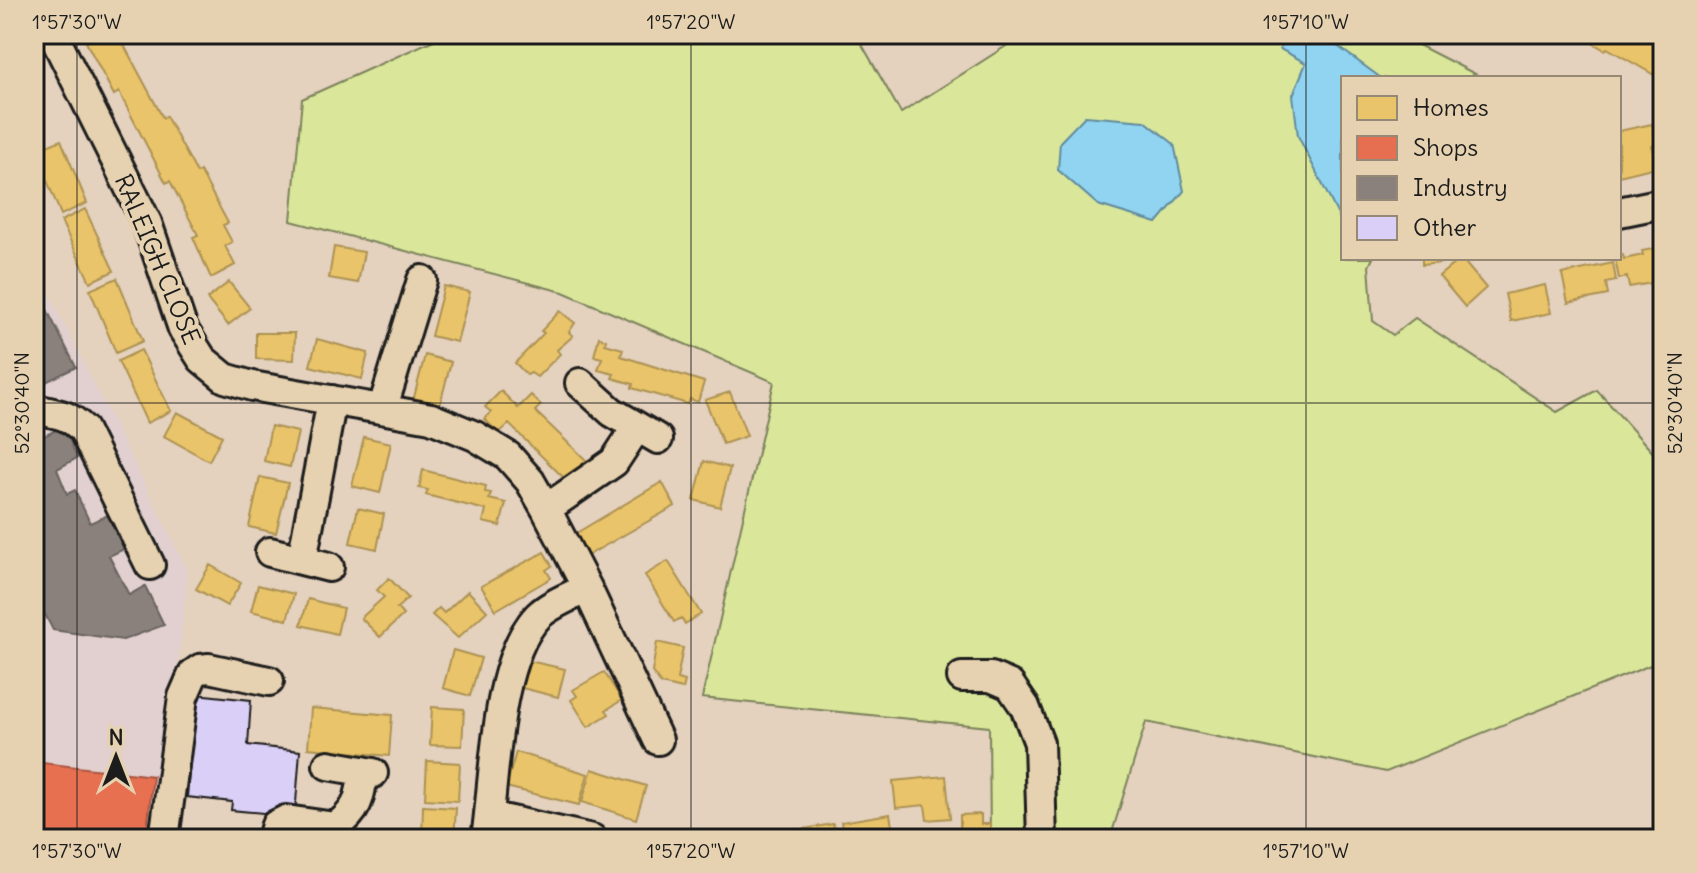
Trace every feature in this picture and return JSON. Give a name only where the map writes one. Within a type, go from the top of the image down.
[{"type":"street","name":"RALEIGH CLOSE","points":[[53,34],[147,223],[183,329],[202,359],[225,378],[431,418],[475,436],[508,456],[530,481],[546,509],[587,588],[658,740]]},
{"type":"street","points":[[1621,212],[1663,203]]},
{"type":"street","points":[[383,407],[402,307],[422,280]]},
{"type":"street","points":[[546,509],[614,462],[648,433],[612,412],[580,383]]},
{"type":"street","points":[[270,552],[316,563],[332,400]]},
{"type":"street","points":[[34,408],[59,412],[83,429],[150,565]]},
{"type":"street","points":[[587,588],[538,616],[522,643],[505,687],[488,828],[592,839]]},
{"type":"street","points":[[164,839],[183,697],[193,674],[209,668],[269,681]]},
{"type":"street","points":[[962,677],[991,677],[1010,685],[1025,707],[1039,743],[1042,839]]},
{"type":"street","points":[[272,839],[276,825],[286,820],[334,833],[358,807],[368,772],[328,765]]},
{"type":"shaded area","points":[[34,264],[188,571],[160,839],[34,839]]},
{"type":"green space","points":[[447,34],[856,34],[901,113],[1025,34],[1397,34],[1477,75],[1341,76],[1341,260],[1372,260],[1369,266],[1373,321],[1393,335],[1415,318],[1557,412],[1597,390],[1663,464],[1663,660],[1386,772],[1146,722],[1110,839],[990,839],[989,727],[702,698],[774,382],[563,292],[291,221],[302,99]]},
{"type":"water","points":[[1284,34],[1321,34],[1378,76],[1341,76],[1341,221],[1298,136],[1293,95],[1306,63],[1280,49]]},
{"type":"water","points":[[1085,116],[1145,121],[1174,144],[1184,191],[1157,223],[1098,205],[1058,170],[1060,142]]},
{"type":"building: Homes","points":[[86,34],[118,34],[163,118],[166,116],[228,223],[223,225],[232,242],[225,246],[235,265],[211,278],[193,237],[198,235],[170,181],[166,183],[119,92],[114,95],[86,42],[89,41]]},
{"type":"building: Homes","points":[[1586,34],[1640,34],[1656,44],[1658,41],[1663,44],[1663,80],[1584,38]]},
{"type":"building: Homes","points":[[1652,124],[1657,145],[1652,146],[1656,167],[1621,176],[1621,131]]},
{"type":"building: Homes","points":[[61,140],[87,203],[61,215],[35,151]]},
{"type":"building: Homes","points":[[85,209],[114,271],[90,282],[61,221]]},
{"type":"building: Homes","points":[[334,247],[364,252],[358,283],[329,278]]},
{"type":"building: Homes","points":[[1663,247],[1663,281],[1629,287],[1627,277],[1619,279],[1615,260],[1621,260],[1623,255],[1624,259],[1643,255],[1642,251]]},
{"type":"building: Homes","points":[[1422,260],[1440,260],[1441,263],[1422,265]]},
{"type":"building: Homes","points":[[1463,260],[1486,288],[1465,307],[1439,276]]},
{"type":"building: Homes","points":[[1613,263],[1616,281],[1606,283],[1608,295],[1568,303],[1562,274]]},
{"type":"building: Homes","points":[[117,278],[143,341],[116,353],[90,290]]},
{"type":"building: Homes","points":[[229,282],[250,308],[228,325],[207,299]]},
{"type":"building: Homes","points":[[1545,285],[1551,313],[1511,321],[1505,294]]},
{"type":"building: Homes","points":[[444,286],[470,292],[457,342],[431,336]]},
{"type":"building: Homes","points":[[560,311],[575,323],[569,332],[573,336],[557,350],[560,354],[537,377],[531,373],[527,375],[515,363]]},
{"type":"building: Homes","points":[[256,333],[295,333],[294,360],[256,359]]},
{"type":"building: Homes","points":[[599,337],[606,340],[605,344],[623,349],[621,356],[704,382],[698,402],[690,399],[688,404],[632,388],[633,384],[598,370],[602,358],[594,356]]},
{"type":"building: Homes","points":[[317,339],[368,353],[362,379],[310,366]]},
{"type":"building: Homes","points":[[141,350],[171,411],[147,423],[118,361]]},
{"type":"building: Homes","points":[[425,355],[451,362],[438,412],[412,405]]},
{"type":"building: Homes","points":[[501,391],[518,408],[531,395],[541,405],[535,411],[587,461],[567,481],[509,424],[499,433],[484,419],[491,412],[485,407]]},
{"type":"building: Homes","points":[[730,392],[747,436],[723,444],[705,400]]},
{"type":"building: Homes","points":[[177,412],[222,436],[209,461],[164,436]]},
{"type":"building: Homes","points":[[271,426],[298,432],[290,467],[264,461]]},
{"type":"building: Homes","points":[[364,437],[391,443],[380,493],[352,486]]},
{"type":"building: Homes","points":[[704,461],[730,468],[720,507],[694,500]]},
{"type":"building: Homes","points":[[423,470],[486,486],[485,492],[491,493],[489,499],[506,503],[500,526],[483,522],[486,510],[426,495],[428,490],[419,488]]},
{"type":"building: Homes","points":[[260,477],[288,483],[276,533],[249,527]]},
{"type":"building: Homes","points":[[662,482],[675,506],[585,557],[573,535]]},
{"type":"building: Homes","points":[[358,508],[384,514],[377,549],[350,543]]},
{"type":"building: Homes","points":[[544,552],[552,566],[546,570],[551,578],[496,610],[481,586]]},
{"type":"building: Homes","points":[[668,561],[701,614],[685,624],[681,618],[674,622],[645,575]]},
{"type":"building: Homes","points":[[210,565],[241,583],[227,606],[196,589]]},
{"type":"building: Homes","points":[[389,578],[408,598],[397,608],[403,615],[380,637],[361,618],[384,597],[377,590]]},
{"type":"building: Homes","points":[[258,585],[294,594],[287,620],[251,611]]},
{"type":"building: Homes","points":[[468,591],[487,611],[458,638],[432,615],[439,608],[444,613]]},
{"type":"building: Homes","points":[[308,599],[343,608],[337,634],[301,625]]},
{"type":"building: Homes","points":[[657,642],[683,648],[677,679],[685,681],[683,689],[661,684],[652,672]]},
{"type":"building: Homes","points":[[453,650],[481,658],[470,696],[443,688]]},
{"type":"building: Homes","points":[[529,661],[565,669],[558,697],[514,686],[518,670],[527,672]]},
{"type":"building: Homes","points":[[604,672],[622,700],[606,710],[609,714],[588,727],[571,700],[577,696],[573,690]]},
{"type":"building: Homes","points":[[432,707],[464,709],[462,746],[430,745]]},
{"type":"building: Homes","points":[[311,708],[392,715],[389,756],[308,748]]},
{"type":"building: Homes","points":[[516,752],[588,774],[579,805],[506,787]]},
{"type":"building: Homes","points":[[427,761],[460,763],[458,801],[425,799]]},
{"type":"building: Homes","points":[[592,769],[646,786],[636,819],[582,802]]},
{"type":"building: Homes","points":[[946,776],[950,818],[927,820],[925,805],[896,808],[893,781]]},
{"type":"building: Homes","points":[[423,806],[456,808],[454,839],[422,839]]},
{"type":"building: Homes","points":[[890,814],[894,839],[844,839],[841,822]]},
{"type":"building: Homes","points":[[981,814],[981,824],[990,824],[990,839],[960,839],[960,815]]},
{"type":"building: Homes","points":[[833,824],[836,839],[800,839],[798,830]]},
{"type":"building: Homes","points":[[791,832],[792,839],[755,837]]},
{"type":"building: Shops","points":[[34,762],[153,776],[146,839],[34,839]]},
{"type":"building: Industry","points":[[34,284],[76,367],[40,385],[34,373]]},
{"type":"building: Industry","points":[[64,426],[77,458],[57,469],[67,494],[75,490],[90,523],[108,515],[124,549],[109,556],[129,595],[145,586],[164,625],[123,640],[53,630],[34,593],[34,441]]},
{"type":"building: Other","points":[[196,694],[251,700],[248,745],[300,751],[295,816],[231,810],[232,802],[187,797]]}]
